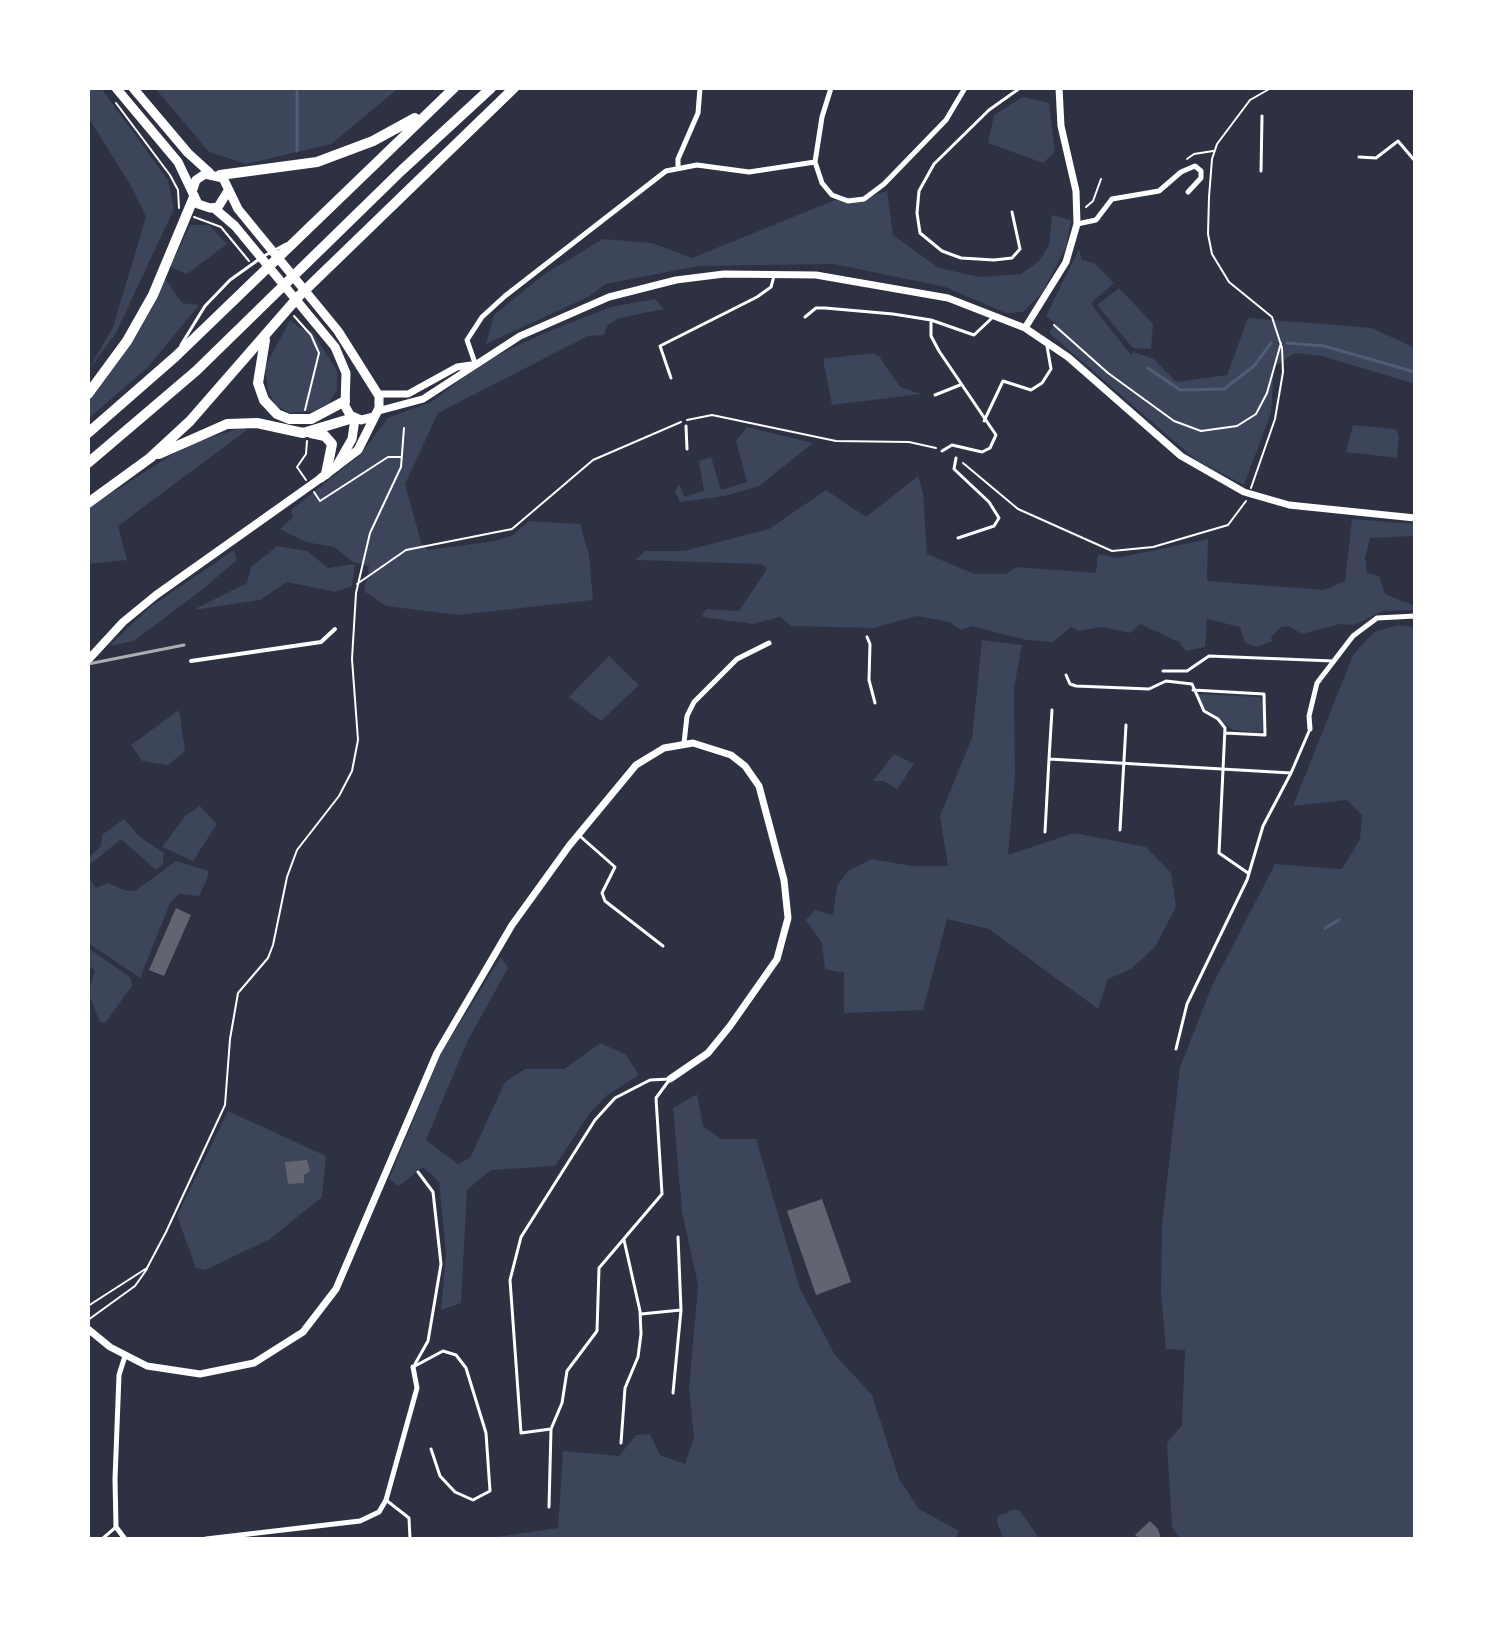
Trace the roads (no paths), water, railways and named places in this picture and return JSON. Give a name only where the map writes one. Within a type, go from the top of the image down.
[{"type":"highway","points":[[116,88],[178,162],[202,206],[214,208],[243,236],[339,355],[346,397],[354,418],[352,439],[328,473]]},
{"type":"highway","points":[[133,88],[188,153],[215,174],[252,227],[346,342],[369,386],[378,394],[375,414],[358,450],[328,473]]},
{"type":"highway","points":[[88,433],[175,357],[454,88]]},
{"type":"highway","points":[[88,463],[196,371],[491,88]]},
{"type":"highway","points":[[88,503],[150,458],[205,405],[299,296],[514,88]]},
{"type":"highway","points":[[88,394],[127,341],[153,295],[200,176],[240,174],[317,162],[365,144],[430,109]]},
{"type":"highway","points":[[214,208],[226,200],[228,191]]},
{"type":"highway","points":[[268,334],[259,367],[260,389],[273,410],[297,420],[316,418],[357,386],[369,386]]},
{"type":"highway","points":[[310,434],[375,414]]},
{"type":"highway","points":[[150,458],[212,428],[243,423],[329,439],[333,447],[328,473]]},
{"type":"main road","points":[[88,660],[144,604],[328,473]]},
{"type":"street","points":[[678,167],[678,159],[698,113],[700,88]]},
{"type":"street","points":[[831,88],[822,117],[815,162],[822,183],[832,195],[848,201],[864,199],[884,184],[946,120],[965,88]]},
{"type":"street","points":[[1025,328],[1060,274],[1073,244],[1077,224],[1077,197],[1061,126],[1059,88]]},
{"type":"street","points":[[473,364],[467,348],[468,335],[505,296],[657,177],[678,167],[697,165],[735,173],[815,162]]},
{"type":"street","points":[[1077,224],[1096,220],[1112,199],[1159,191],[1189,167],[1195,166],[1201,171],[1201,178],[1188,192]]},
{"type":"street","points":[[378,394],[408,394],[582,307],[676,280],[774,272],[877,283],[948,298],[1025,328],[1049,343],[1161,441],[1222,482],[1289,505],[1415,518]]},
{"type":"street","points":[[375,414],[423,399],[462,375],[473,364]]},
{"type":"street","points":[[1310,729],[1314,690],[1353,636],[1371,620],[1390,615],[1415,616]]},
{"type":"street","points":[[191,661],[321,642],[335,629]]},
{"type":"street","points":[[684,743],[687,716],[694,702],[737,659],[769,643]]},
{"type":"street","points":[[88,1329],[125,1356],[171,1372],[229,1370],[279,1350],[319,1315],[341,1277],[397,1141],[447,1034],[512,925],[577,835],[636,765],[656,751],[684,743],[727,753],[745,766],[759,786],[770,817],[788,918],[777,959],[723,1035],[705,1055],[670,1079]]},
{"type":"street","points":[[125,1356],[119,1375],[116,1406],[116,1527],[125,1539]]},
{"type":"street","points":[[206,1539],[370,1518],[386,1500],[417,1388],[413,1367]]},
{"type":"lane","points":[[1012,212],[1020,249],[1012,258],[994,260],[961,258],[942,251],[920,233],[917,213],[919,191],[934,164],[989,110],[1020,88]]},
{"type":"lane","points":[[1261,171],[1262,116]]},
{"type":"lane","points":[[1359,157],[1379,157],[1398,141],[1415,161]]},
{"type":"lane","points":[[175,357],[197,315],[230,280],[296,239]]},
{"type":"lane","points":[[671,378],[660,346],[757,297],[771,287],[774,272]]},
{"type":"lane","points":[[805,317],[816,308],[825,308],[931,320],[974,335],[984,329],[995,314]]},
{"type":"lane","points":[[931,320],[931,336],[960,385],[996,435],[986,450],[979,452],[952,445],[942,451]]},
{"type":"lane","points":[[984,421],[1003,381],[1031,390],[1042,383],[1050,371],[1046,347],[1049,343]]},
{"type":"lane","points":[[935,395],[960,385]]},
{"type":"lane","points":[[686,426],[687,449]]},
{"type":"lane","points":[[956,458],[954,469],[989,502],[999,518],[994,526],[958,538]]},
{"type":"lane","points":[[867,637],[870,644],[869,680],[875,703]]},
{"type":"lane","points":[[1163,671],[1187,671],[1209,656],[1333,661]]},
{"type":"lane","points":[[1066,675],[1070,684],[1076,686],[1154,688],[1170,681],[1192,684],[1204,711],[1223,723],[1225,733],[1217,846],[1222,858],[1248,873]]},
{"type":"lane","points":[[1193,690],[1264,694],[1265,735],[1225,733]]},
{"type":"lane","points":[[1045,832],[1052,710]]},
{"type":"lane","points":[[1120,830],[1126,725]]},
{"type":"lane","points":[[1176,1049],[1187,1004],[1248,873],[1263,826],[1310,729]]},
{"type":"lane","points":[[1049,759],[1291,773]]},
{"type":"lane","points":[[577,835],[614,863],[615,872],[602,893],[605,901],[663,946]]},
{"type":"lane","points":[[549,1507],[551,1429],[562,1403],[567,1371],[597,1331],[599,1268],[662,1194],[656,1098],[670,1079]]},
{"type":"lane","points":[[551,1429],[521,1433],[510,1289],[514,1254],[534,1216],[601,1114],[615,1098],[650,1080],[670,1079]]},
{"type":"lane","points":[[413,1367],[428,1341],[441,1264],[433,1192],[418,1172]]},
{"type":"lane","points":[[673,1393],[681,1310],[678,1237]]},
{"type":"lane","points":[[621,1443],[625,1388],[638,1357],[641,1314],[624,1240]]},
{"type":"lane","points":[[641,1314],[681,1310]]},
{"type":"lane","points":[[413,1367],[443,1351],[456,1355],[466,1368],[486,1433],[491,1487],[487,1495],[473,1500],[455,1492],[440,1476],[431,1449]]},
{"type":"lane","points":[[386,1500],[409,1518],[410,1539]]},
{"type":"lane","points":[[102,1539],[116,1527]]},
{"type":"waterway","points":[[297,91],[297,151]]},
{"type":"waterway","points":[[1148,368],[1180,390],[1224,389],[1254,366],[1271,343]]},
{"type":"waterway","points":[[1287,343],[1324,346],[1415,372]]},
{"type":"waterway","points":[[1325,928],[1339,920]]},
{"type":"railway","points":[[88,664],[184,645]]}]
